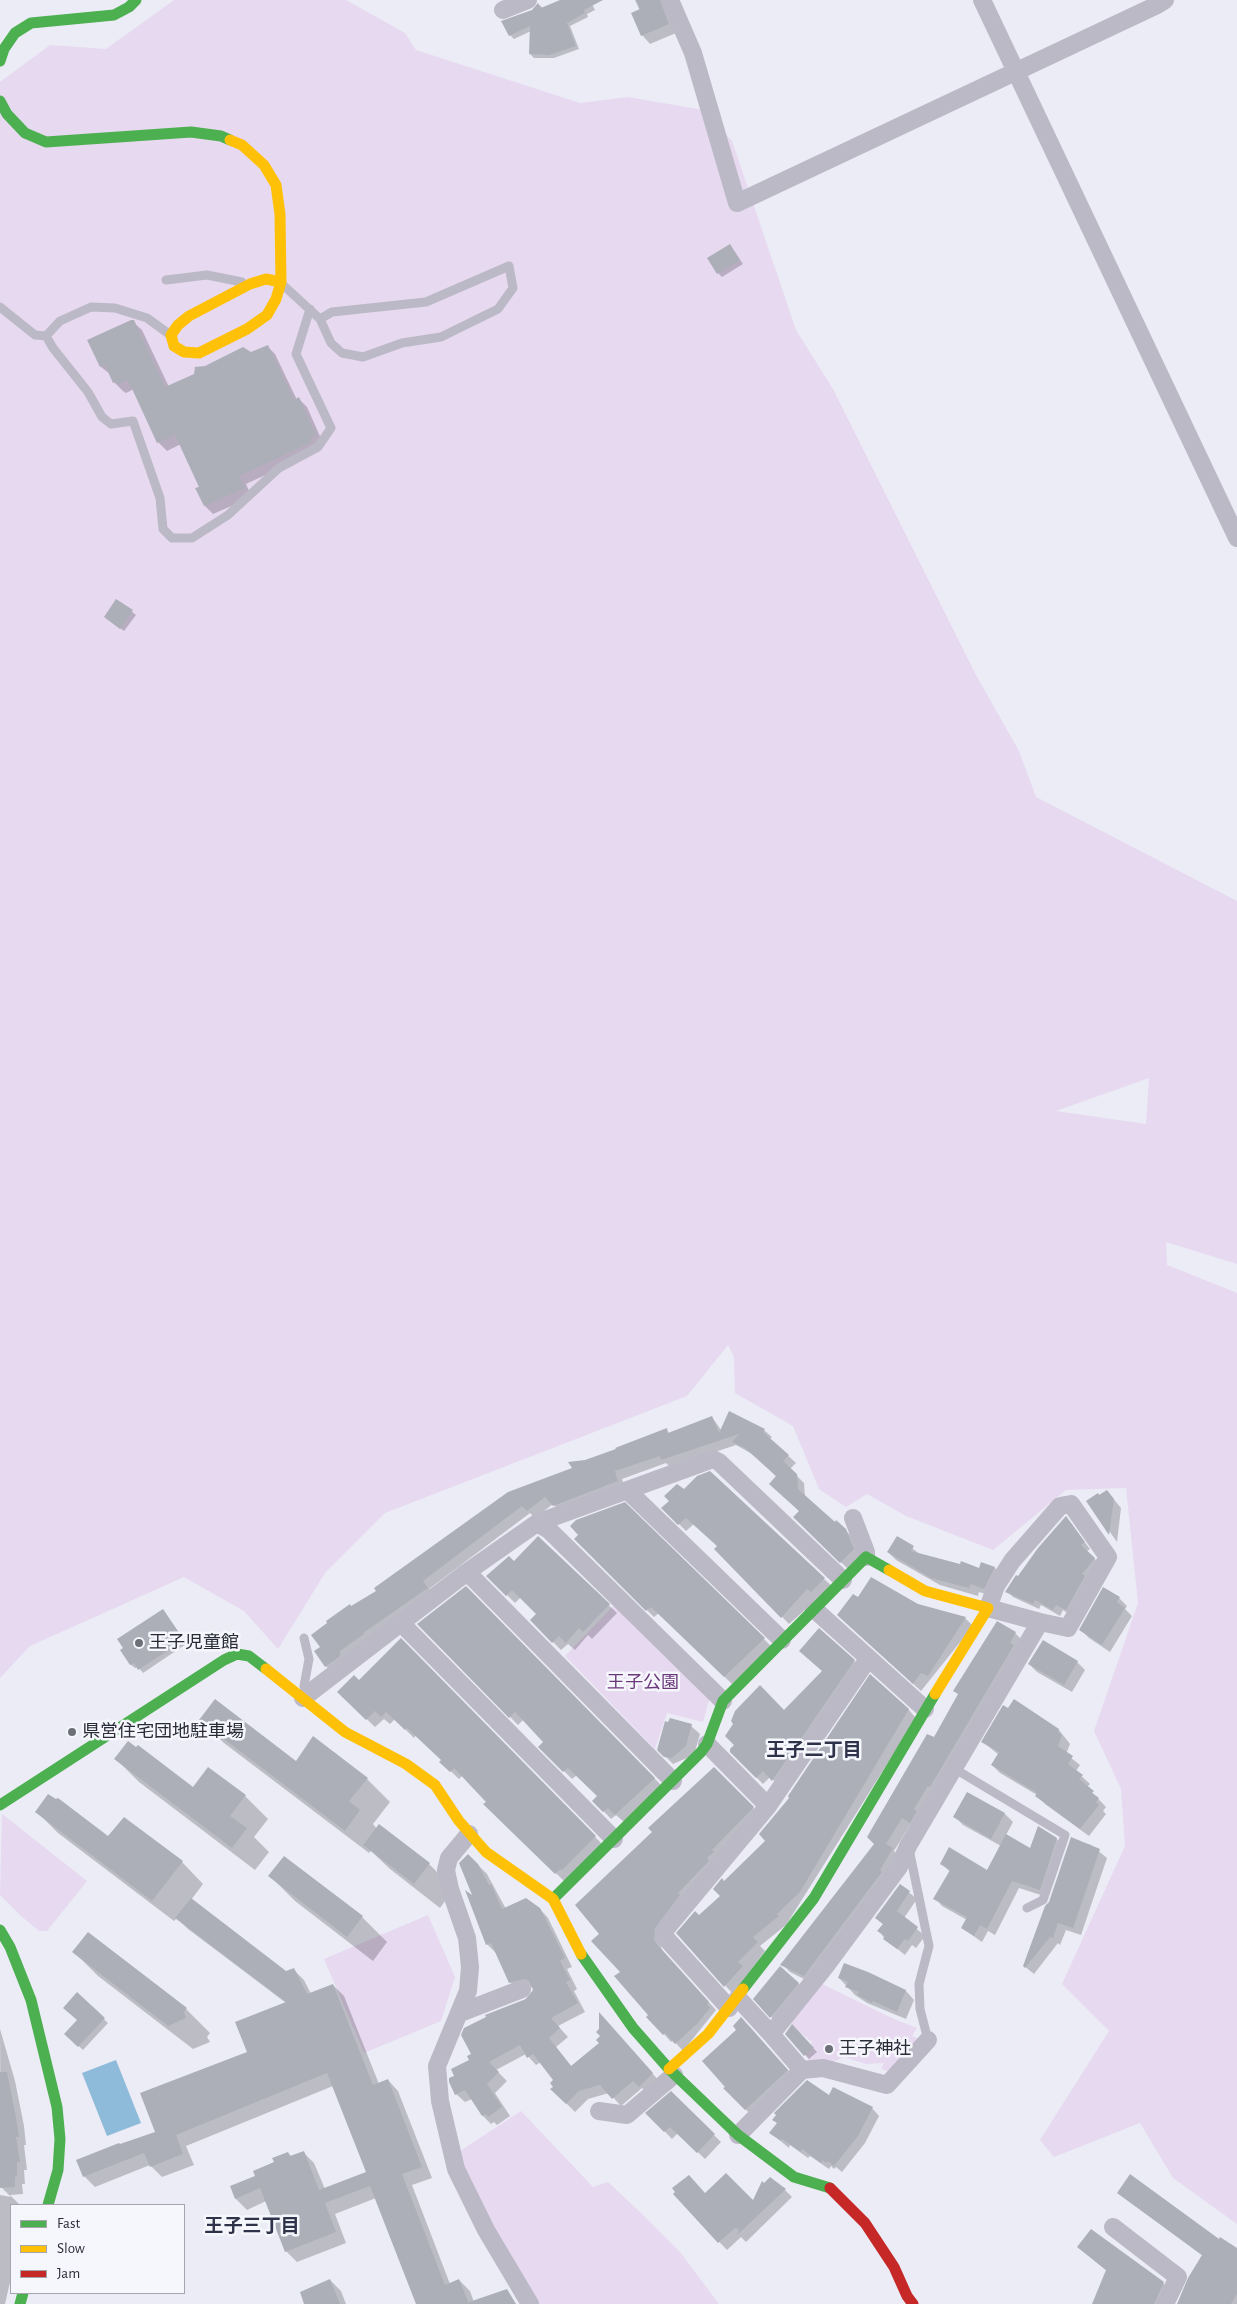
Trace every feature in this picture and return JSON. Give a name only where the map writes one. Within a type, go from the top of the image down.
[{"type":"street","points":[[0,61],[4,48],[15,33],[31,23],[114,15],[129,7],[136,0]]},
{"type":"street","points":[[670,0],[693,53],[737,203],[1157,6],[1165,0]]},
{"type":"street","points":[[982,0],[1237,538]]},
{"type":"street","points":[[0,101],[7,114],[25,133],[46,142],[191,132],[221,136],[242,145],[264,165],[276,185],[282,244],[281,282],[276,299],[267,315],[247,330],[220,344],[199,353],[184,352],[174,346],[171,336],[178,325],[188,316],[250,284],[266,279],[281,282]]},
{"type":"street","points":[[306,1695],[467,1572],[537,1523],[713,1459],[719,1462],[843,1580]]},
{"type":"street","points":[[628,1491],[782,1640]]},
{"type":"street","points":[[599,2112],[627,2115],[671,2072],[708,2034],[814,1898],[925,1709],[988,1608],[996,1586],[1012,1562],[1060,1506],[1071,1504],[1108,1557],[1068,1628],[1040,1622],[988,1608],[925,1591],[866,1557]]},
{"type":"street","points":[[553,1899],[673,1781],[707,1744],[723,1700],[866,1557],[866,1552],[853,1518]]},
{"type":"street","points":[[537,1523],[549,1530],[723,1700]]},
{"type":"street","points":[[467,1572],[673,1781]]},
{"type":"street","points":[[814,1609],[925,1709]]},
{"type":"street","points":[[771,2034],[828,1963],[899,1867],[908,1846],[1040,1622]]},
{"type":"street","points":[[401,1623],[614,1839]]},
{"type":"street","points":[[0,1805],[224,1660],[238,1654],[250,1656],[306,1695],[345,1732],[406,1764],[435,1785],[469,1834],[486,1852],[553,1899],[574,1944],[598,1981],[633,2028],[671,2072],[738,2136],[794,2177],[828,2188],[865,2223],[894,2267],[906,2296],[913,2304]]},
{"type":"street","points":[[802,2070],[771,2034],[733,2003],[664,1936],[665,1930],[768,1806],[868,1659]]},
{"type":"street","points":[[707,1744],[768,1806]]},
{"type":"street","points":[[469,1834],[448,1858],[446,1870],[450,1889],[466,1938],[470,1967],[468,1991],[437,2066],[440,2101],[456,2169],[486,2230],[530,2304]]},
{"type":"street","points":[[0,1930],[10,1947],[31,2000],[57,2107],[60,2139],[58,2170],[48,2204]]},
{"type":"street","points":[[460,2013],[508,2003],[522,1990]]},
{"type":"street","points":[[738,2136],[802,2070],[823,2068],[887,2086],[928,2040]]},
{"type":"street","points":[[1125,2230],[1183,2270],[1165,2304]]},
{"type":"lane","points":[[281,282],[320,319],[331,343],[342,354],[363,357],[402,343],[441,337],[498,309],[513,288],[509,266],[426,302],[332,312],[320,319]]},
{"type":"lane","points":[[166,280],[207,275],[250,284]]},
{"type":"lane","points":[[0,307],[35,335],[46,336]]},
{"type":"lane","points":[[46,336],[60,321],[92,307],[115,308],[147,318],[171,336]]},
{"type":"lane","points":[[46,336],[53,348],[88,392],[102,416],[112,424],[133,421],[160,498],[163,529],[172,538],[192,538],[228,514],[279,468],[318,447],[331,428],[296,354],[310,309]]},
{"type":"lane","points":[[304,1638],[309,1659],[304,1686],[306,1695]]},
{"type":"lane","points":[[955,1769],[1065,1835],[1042,1900],[1027,1908]]},
{"type":"lane","points":[[908,1846],[929,1946],[919,1984],[920,2009],[928,2040]]},
{"type":"green space","points":[[174,0],[346,0],[405,33],[416,50],[580,103],[628,97],[703,110],[732,141],[796,330],[833,389],[976,675],[1019,751],[1036,797],[1237,901],[1237,1264],[1166,1242],[1167,1265],[1237,1293],[1237,2224],[1173,2178],[1140,2123],[1054,2157],[1040,2140],[1109,2031],[1062,1984],[1125,1846],[1121,1789],[1094,1731],[1138,1603],[1126,1488],[1066,1490],[993,1550],[906,1516],[867,1494],[846,1507],[819,1489],[793,1426],[735,1393],[734,1357],[728,1345],[687,1396],[385,1513],[325,1573],[278,1649],[244,1611],[184,1577],[30,1646],[0,1678],[0,82],[50,45],[106,49]],"holes":[[[1149,1078],[1146,1124],[1056,1111]]]},
{"type":"green space","name":"王子公園","points":[[615,1604],[710,1697],[703,1722],[667,1713],[655,1749],[565,1656]]},
{"type":"green space","points":[[2,1814],[87,1881],[47,1931],[39,1931],[0,1895]]},
{"type":"green space","points":[[428,1915],[455,1977],[441,2021],[364,2053],[324,1959]]},
{"type":"green space","points":[[822,1984],[917,2028],[912,2036],[921,2040],[893,2073],[881,2069],[884,2063],[866,2064],[844,2057],[829,2064],[809,2061],[805,2054],[812,2042],[792,2026],[788,2015]]},
{"type":"green space","points":[[521,2111],[593,2187],[608,2182],[643,2215],[680,2252],[719,2304],[536,2304],[477,2198],[457,2153]]},
{"type":"water","points":[[116,2060],[141,2123],[107,2136],[82,2073]]},
{"type":"building","points":[[560,0],[603,0],[584,10],[585,13],[567,23],[576,46],[549,55],[529,54],[530,26],[509,36],[501,21],[532,10],[538,3],[541,8]]},
{"type":"building","points":[[636,0],[660,0],[669,24],[641,36],[631,13],[640,9]]},
{"type":"building","points":[[730,244],[740,260],[717,274],[707,258]]},
{"type":"building","points":[[134,320],[165,387],[194,374],[195,367],[205,366],[243,347],[251,352],[268,345],[294,400],[299,397],[316,435],[310,438],[312,442],[239,476],[245,488],[204,506],[195,488],[199,487],[175,435],[157,443],[128,380],[117,385],[116,382],[113,383],[105,365],[100,367],[87,340]]},
{"type":"building","points":[[116,599],[133,610],[120,629],[104,617]]},
{"type":"building","points":[[729,1411],[765,1429],[763,1432],[789,1455],[783,1461],[797,1474],[798,1489],[835,1522],[836,1520],[846,1529],[854,1549],[840,1563],[793,1517],[799,1511],[769,1484],[776,1476],[745,1448],[732,1442],[739,1434],[661,1460],[660,1456],[615,1471],[618,1481],[553,1506],[545,1497],[527,1511],[522,1506],[423,1581],[428,1588],[363,1633],[340,1651],[340,1656],[325,1667],[314,1651],[320,1647],[311,1635],[327,1623],[326,1621],[350,1604],[351,1606],[376,1591],[374,1588],[508,1492],[572,1468],[568,1462],[585,1460],[667,1428],[668,1433],[712,1416],[719,1433]]},
{"type":"building","points":[[710,1471],[825,1578],[811,1592],[807,1589],[781,1618],[714,1549],[717,1546],[686,1518],[678,1525],[661,1508],[669,1501],[664,1496],[677,1484],[684,1489],[697,1476]]},
{"type":"building","points":[[1107,1490],[1114,1499],[1109,1535],[1086,1501],[1098,1493],[1099,1495]]},
{"type":"building","points":[[625,1502],[765,1638],[724,1677],[651,1607],[646,1611],[574,1539],[578,1535],[570,1526],[576,1520]]},
{"type":"building","points":[[1066,1516],[1085,1542],[1081,1545],[1095,1558],[1082,1574],[1085,1576],[1066,1610],[1056,1605],[1053,1610],[1035,1600],[1033,1604],[1005,1592],[1016,1575],[1018,1576],[1038,1548]]},
{"type":"building","points":[[538,1536],[610,1604],[583,1632],[579,1628],[566,1643],[559,1636],[552,1643],[530,1620],[536,1614],[512,1590],[506,1596],[486,1576],[509,1556],[514,1561]]},
{"type":"building","points":[[897,1536],[914,1546],[911,1551],[960,1564],[961,1561],[979,1568],[981,1562],[995,1567],[984,1589],[971,1584],[969,1588],[931,1578],[887,1552]]},
{"type":"building","points":[[871,1577],[918,1604],[966,1617],[928,1676],[921,1673],[913,1684],[837,1615],[853,1594],[858,1597]]},
{"type":"building","points":[[466,1586],[655,1778],[615,1815],[608,1808],[603,1812],[592,1801],[597,1796],[568,1768],[563,1772],[538,1747],[543,1742],[515,1712],[509,1718],[417,1624]]},
{"type":"building","points":[[1103,1587],[1120,1597],[1117,1602],[1125,1608],[1102,1645],[1079,1630]]},
{"type":"building","points":[[163,1609],[184,1640],[138,1670],[134,1663],[130,1665],[120,1650],[123,1648],[117,1639]]},
{"type":"building","points":[[997,1621],[1016,1632],[1010,1643],[1014,1645],[930,1787],[928,1786],[914,1809],[917,1811],[910,1823],[902,1818],[886,1844],[893,1848],[880,1870],[882,1872],[804,1976],[780,1965],[874,1844],[867,1837],[927,1734],[934,1737],[958,1694],[953,1691]]},
{"type":"building","points":[[819,1628],[855,1660],[772,1781],[763,1771],[756,1778],[730,1752],[734,1745],[725,1736],[733,1724],[731,1721],[735,1711],[760,1685],[784,1710],[822,1671],[799,1651]]},
{"type":"building","points":[[401,1638],[596,1836],[562,1870],[560,1869],[555,1874],[483,1804],[486,1802],[454,1768],[450,1772],[439,1762],[441,1760],[407,1728],[405,1730],[386,1712],[381,1717],[375,1711],[366,1720],[337,1692],[354,1675],[359,1680]]},
{"type":"building","points":[[1043,1640],[1078,1661],[1064,1685],[1028,1664]]},
{"type":"building","points":[[870,1674],[909,1709],[800,1892],[777,1914],[779,1916],[753,1937],[758,1942],[738,1962],[743,1966],[724,1987],[676,1933],[695,1911],[699,1915],[720,1896],[713,1889],[722,1878],[724,1881],[765,1841],[759,1834],[789,1798],[788,1796]]},
{"type":"building","points":[[215,1699],[296,1761],[313,1736],[368,1778],[349,1801],[360,1810],[345,1831],[199,1720]]},
{"type":"building","points":[[1014,1699],[1059,1729],[1058,1732],[1062,1735],[1058,1746],[1073,1756],[1068,1764],[1083,1775],[1079,1779],[1094,1791],[1092,1793],[1099,1798],[1096,1802],[1099,1805],[1080,1829],[1035,1796],[1037,1793],[991,1765],[999,1752],[981,1742],[1003,1705],[1008,1708]]},
{"type":"building","points":[[670,1718],[692,1724],[686,1746],[672,1758],[664,1757],[657,1750],[665,1721],[668,1722]]},
{"type":"building","points":[[128,1741],[136,1747],[138,1745],[193,1787],[208,1767],[246,1795],[230,1816],[247,1828],[232,1848],[114,1759]]},
{"type":"building","points":[[714,1767],[754,1807],[712,1850],[714,1852],[707,1858],[709,1861],[678,1893],[680,1895],[655,1928],[654,1939],[656,1943],[709,2002],[707,2004],[710,2008],[697,2024],[675,2044],[665,2033],[663,2035],[646,2017],[648,2015],[614,1976],[620,1972],[591,1941],[599,1934],[575,1905],[652,1832],[648,1828]]},
{"type":"building","points":[[967,1792],[1005,1813],[991,1839],[953,1817]]},
{"type":"building","points":[[48,1794],[56,1799],[58,1798],[108,1836],[124,1817],[183,1861],[152,1901],[35,1812]]},
{"type":"building","points":[[379,1824],[430,1863],[414,1884],[363,1845]]},
{"type":"building","points":[[1038,1826],[1057,1838],[1040,1890],[1012,1881],[987,1929],[980,1925],[974,1936],[961,1928],[967,1917],[933,1899],[950,1870],[940,1864],[949,1847],[987,1870],[1006,1834],[1030,1848]]},
{"type":"building","points":[[1071,1837],[1100,1849],[1073,1928],[1058,1923],[1053,1938],[1050,1937],[1025,1968],[1023,1966],[1045,1906],[1049,1902]]},
{"type":"building","points":[[468,1854],[478,1864],[489,1885],[491,1884],[502,1909],[526,1898],[540,1908],[565,1958],[560,1961],[570,1980],[566,1982],[578,2003],[551,2018],[560,2028],[549,2038],[571,2066],[599,2043],[596,2040],[600,2036],[596,2032],[599,2029],[599,2012],[653,2073],[639,2087],[633,2081],[612,2099],[600,2085],[579,2091],[566,2104],[550,2089],[553,2087],[550,2083],[553,2080],[533,2054],[527,2058],[520,2045],[489,2062],[499,2072],[487,2084],[502,2107],[488,2117],[486,2114],[482,2116],[465,2090],[455,2095],[449,2082],[449,2078],[454,2076],[451,2069],[469,2060],[467,2056],[471,2054],[461,2035],[464,2028],[486,2017],[485,2015],[526,1999],[533,1990],[529,1981],[524,1979],[509,1983],[491,1943],[486,1945],[465,1890],[472,1895],[459,1863]]},
{"type":"building","points":[[284,1856],[363,1916],[347,1937],[268,1876]]},
{"type":"building","points":[[900,1884],[910,1891],[897,1911],[918,1927],[908,1941],[905,1939],[897,1949],[883,1939],[885,1936],[877,1931],[883,1924],[875,1918]]},
{"type":"building","points":[[191,1898],[286,1971],[294,1968],[307,1994],[333,1984],[373,2085],[388,2079],[422,2167],[402,2174],[445,2285],[459,2279],[469,2304],[416,2304],[370,2186],[325,2203],[336,2232],[285,2252],[260,2188],[235,2199],[230,2186],[255,2176],[253,2171],[274,2162],[272,2158],[288,2152],[290,2156],[304,2151],[319,2190],[366,2172],[327,2073],[176,2135],[183,2154],[150,2167],[144,2153],[83,2177],[76,2160],[119,2143],[155,2132],[140,2093],[247,2052],[235,2022],[286,2002],[175,1918]]},
{"type":"building","points":[[88,1932],[187,2008],[184,2012],[186,2018],[168,2026],[72,1952]]},
{"type":"building","points":[[844,1963],[906,1990],[897,2012],[873,2001],[872,2003],[857,1995],[859,1992],[845,1987],[848,1982],[838,1978]]},
{"type":"building","points":[[780,1966],[799,1983],[770,2018],[753,1999]]},
{"type":"building","points":[[77,1992],[105,2018],[78,2047],[64,2034],[77,2020],[63,2008]]},
{"type":"building","points":[[741,2017],[788,2070],[745,2110],[723,2088],[725,2087],[702,2061],[736,2030],[733,2026]]},
{"type":"building","points":[[792,2024],[814,2048],[804,2056],[785,2034]]},
{"type":"building","points":[[0,2072],[7,2072],[19,2137],[16,2137],[20,2162],[17,2162],[15,2187],[0,2188]]},
{"type":"building","points":[[807,2080],[829,2095],[833,2087],[873,2107],[858,2136],[834,2166],[828,2161],[826,2163],[823,2160],[821,2163],[802,2149],[801,2152],[769,2133],[777,2123],[772,2120],[776,2115],[774,2113]]},
{"type":"building","points":[[671,2091],[715,2134],[697,2153],[670,2127],[664,2132],[645,2113]]},
{"type":"building","points":[[726,2173],[753,2200],[762,2181],[764,2183],[770,2177],[786,2189],[737,2235],[739,2229],[735,2228],[718,2243],[673,2194],[675,2192],[672,2188],[689,2175],[705,2193]]},
{"type":"building","points":[[1130,2174],[1219,2239],[1220,2237],[1237,2248],[1237,2294],[1231,2304],[1177,2304],[1188,2278],[1202,2255],[1117,2193]]},
{"type":"building","points":[[1091,2229],[1164,2282],[1154,2304],[1092,2304],[1106,2270],[1077,2247]]},
{"type":"building","points":[[330,2279],[340,2304],[304,2304],[300,2292]]},
{"type":"building","points":[[507,2289],[516,2304],[469,2304],[469,2302]]},
{"type":"traffic: fast","points":[[0,61],[4,49],[15,33],[31,23],[114,15],[129,7],[136,0]]},
{"type":"traffic: fast","points":[[0,101],[7,114],[25,133],[46,142],[191,132],[221,136],[230,140]]},
{"type":"traffic: fast","points":[[553,1899],[701,1752],[707,1744],[723,1701],[866,1557],[889,1570]]},
{"type":"traffic: fast","points":[[0,1805],[224,1660],[237,1654],[249,1656],[266,1669]]},
{"type":"traffic: fast","points":[[743,1989],[814,1898],[935,1694]]},
{"type":"traffic: fast","points":[[0,1930],[10,1947],[31,2000],[57,2107],[60,2139],[58,2170],[48,2204]]},
{"type":"traffic: fast","points":[[581,1954],[633,2028],[669,2069],[738,2135],[794,2177],[830,2188]]},
{"type":"traffic: fast","points":[[20,2304],[23,2294]]},
{"type":"traffic: slow","points":[[230,140],[242,145],[264,165],[276,185],[280,214],[281,282],[276,299],[267,315],[247,329],[199,353],[184,352],[174,346],[171,335],[178,325],[189,316],[250,284],[266,279],[281,282]]},
{"type":"traffic: slow","points":[[889,1570],[925,1591],[988,1608],[935,1694]]},
{"type":"traffic: slow","points":[[266,1669],[345,1732],[406,1764],[435,1785],[459,1821],[486,1852],[553,1899],[581,1954]]},
{"type":"traffic: slow","points":[[669,2069],[708,2034],[743,1989]]},
{"type":"traffic: jam","points":[[830,2188],[865,2223],[894,2267],[907,2296],[913,2304]]},
{"type":"place","name":"王子児童館","points":[[139,1643]]},
{"type":"place","name":"県営住宅団地駐車場","points":[[72,1732]]},
{"type":"place","name":"王子神社","points":[[829,2049]]},
{"type":"district","name":"王子二丁目","points":[[814,1750]]},
{"type":"district","name":"王子三丁目","points":[[252,2226]]}]
